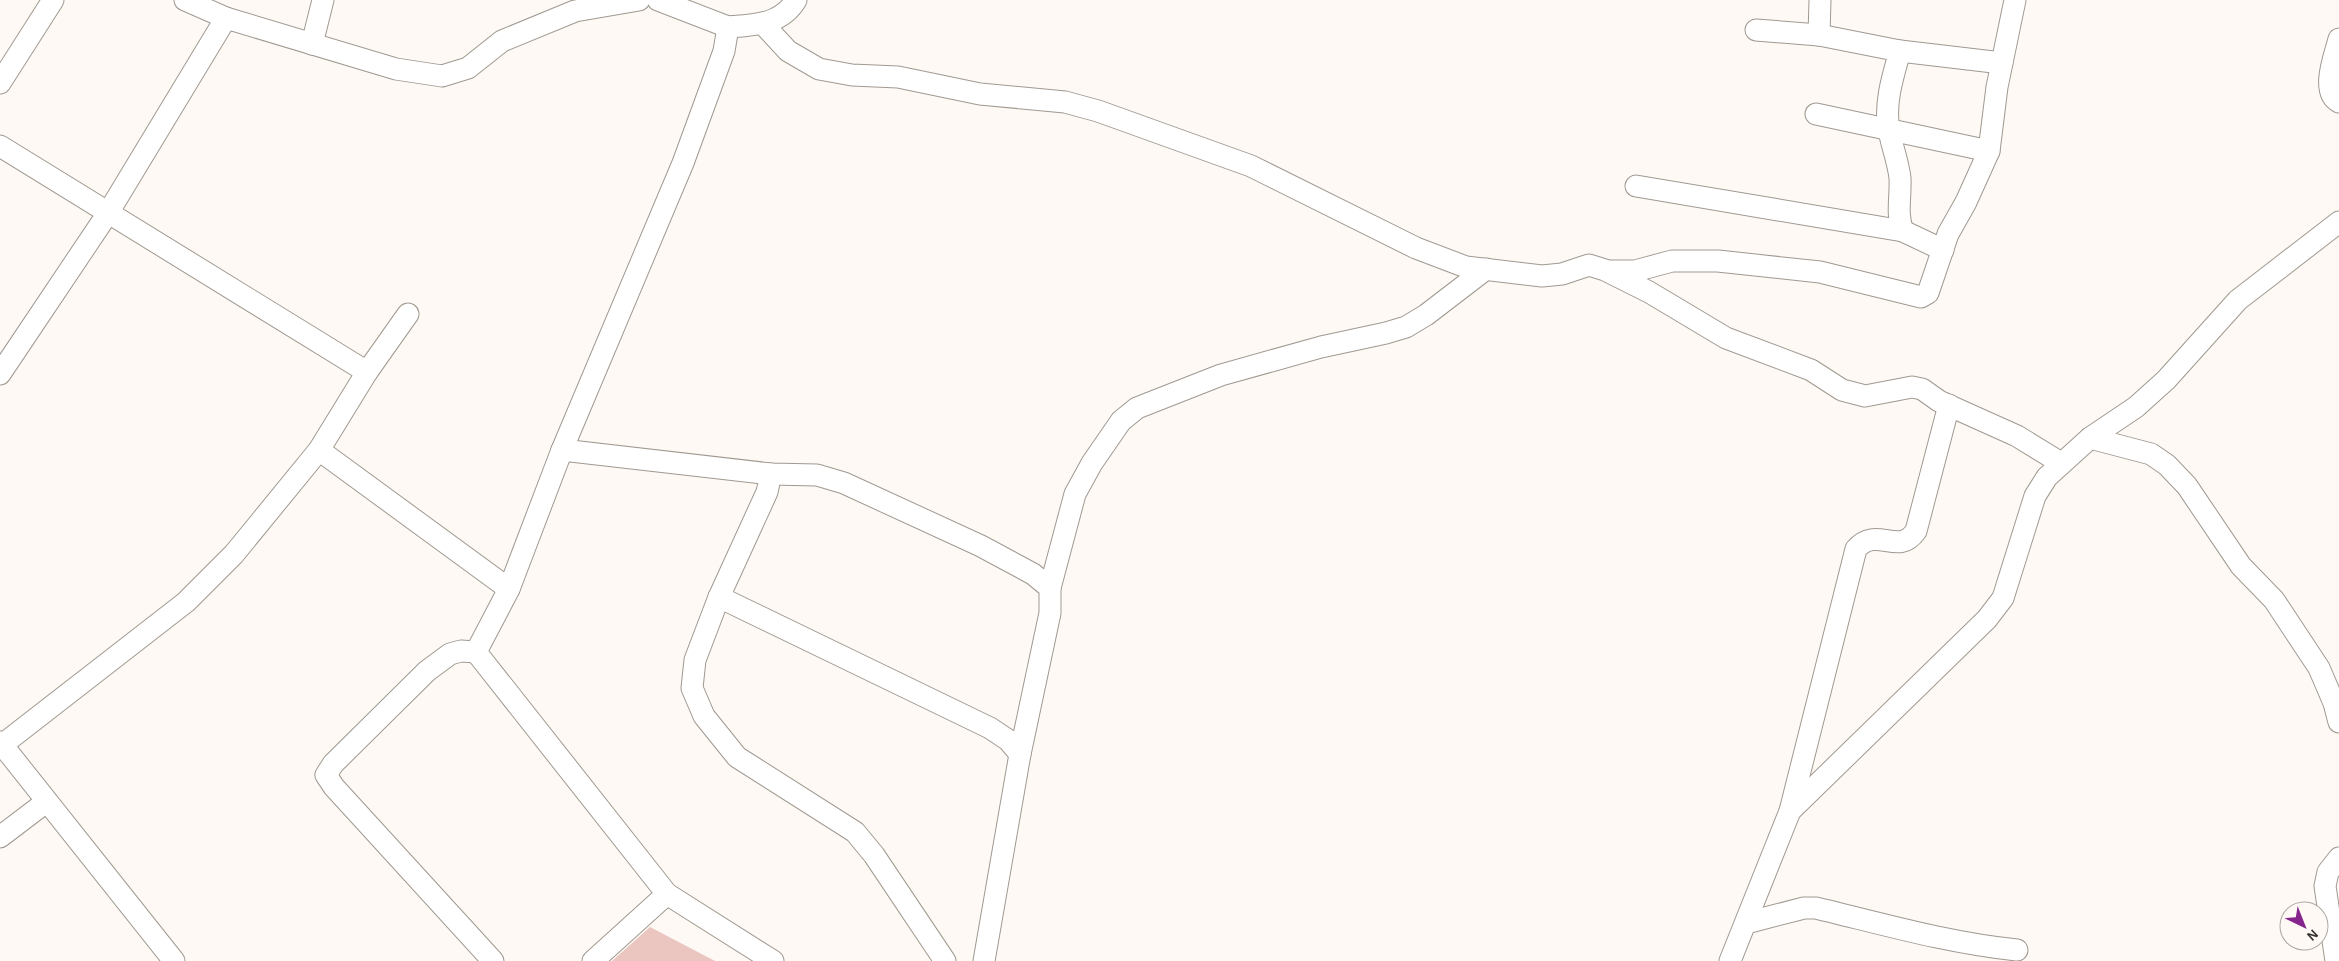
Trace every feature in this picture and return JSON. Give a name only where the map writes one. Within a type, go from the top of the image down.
[{"type":"street","points":[[0,83],[53,0]]},
{"type":"street","points":[[185,0],[226,18],[312,44],[396,68],[442,76],[468,68],[502,41],[576,11],[639,0]]},
{"type":"street","points":[[312,44],[323,0]]},
{"type":"street","points":[[658,0],[728,27],[764,24],[785,14],[796,0]]},
{"type":"street","points":[[1819,35],[1820,0]]},
{"type":"street","points":[[1605,270],[1635,271],[1672,261],[1718,260],[1820,272],[1921,297],[1928,293],[1948,234],[1966,202],[1988,151],[2002,63],[2015,0]]},
{"type":"street","points":[[0,374],[108,212],[226,18]]},
{"type":"street","points":[[764,24],[788,51],[819,69],[852,75],[898,77],[980,94],[1065,102],[1098,111],[1250,166],[1432,255],[1466,267],[1542,276],[1562,274],[1590,266],[1605,270],[1649,292],[1726,338],[1810,370],[1842,390],[1865,396],[1912,387],[1922,389],[1949,405],[2017,436],[2061,463]]},
{"type":"street","points":[[476,652],[509,589],[562,450],[683,163],[724,51],[728,27]]},
{"type":"street","points":[[1756,30],[1819,35],[1900,51],[2002,63]]},
{"type":"street","points":[[2339,39],[2330,83],[2331,94],[2339,102]]},
{"type":"street","points":[[1900,51],[1890,90],[1888,130],[1897,156],[1900,181],[1899,222],[1903,231]]},
{"type":"street","points":[[1816,114],[1988,151]]},
{"type":"street","points":[[0,146],[367,372]]},
{"type":"street","points":[[1636,186],[1903,231],[1943,250]]},
{"type":"street","points":[[1790,812],[1992,612],[2003,598],[2034,496],[2047,477],[2090,438],[2136,407],[2166,380],[2238,300],[2339,222]]},
{"type":"street","points":[[984,961],[1020,754],[1050,614],[1050,588],[1075,494],[1092,463],[1121,420],[1137,408],[1221,375],[1321,347],[1406,327],[1426,315],[1486,269]]},
{"type":"street","points":[[174,961],[1,743],[186,602],[234,554],[319,450],[367,372],[408,314]]},
{"type":"street","points":[[1730,961],[1790,812],[1856,549],[1863,541],[1870,538],[1900,543],[1906,541],[1916,532],[1949,405]]},
{"type":"street","points":[[2090,438],[2151,454],[2167,464],[2187,486],[2214,522],[2241,566],[2274,600],[2319,668],[2334,703],[2339,722]]},
{"type":"street","points":[[319,450],[509,589]]},
{"type":"street","points":[[562,450],[771,474],[817,475],[844,483],[981,546],[1033,574],[1050,588]]},
{"type":"street","points":[[771,474],[766,492],[719,597],[696,660],[692,688],[704,716],[737,757],[855,832],[874,855],[945,961]]},
{"type":"street","points":[[719,597],[990,728],[1008,740],[1020,754]]},
{"type":"street","points":[[493,961],[334,787],[326,775],[333,764],[427,671],[450,654],[461,651],[476,652],[667,894],[773,961]]},
{"type":"street","points":[[0,837],[46,802]]},
{"type":"street","points":[[2336,961],[2325,886],[2328,872],[2339,858]]},
{"type":"street","points":[[593,961],[667,894]]},
{"type":"street","points":[[1746,923],[1804,908],[1816,908],[1902,931],[1973,946],[2017,950]]},
{"type":"shaded area","points":[[650,927],[715,961],[612,961]]}]
